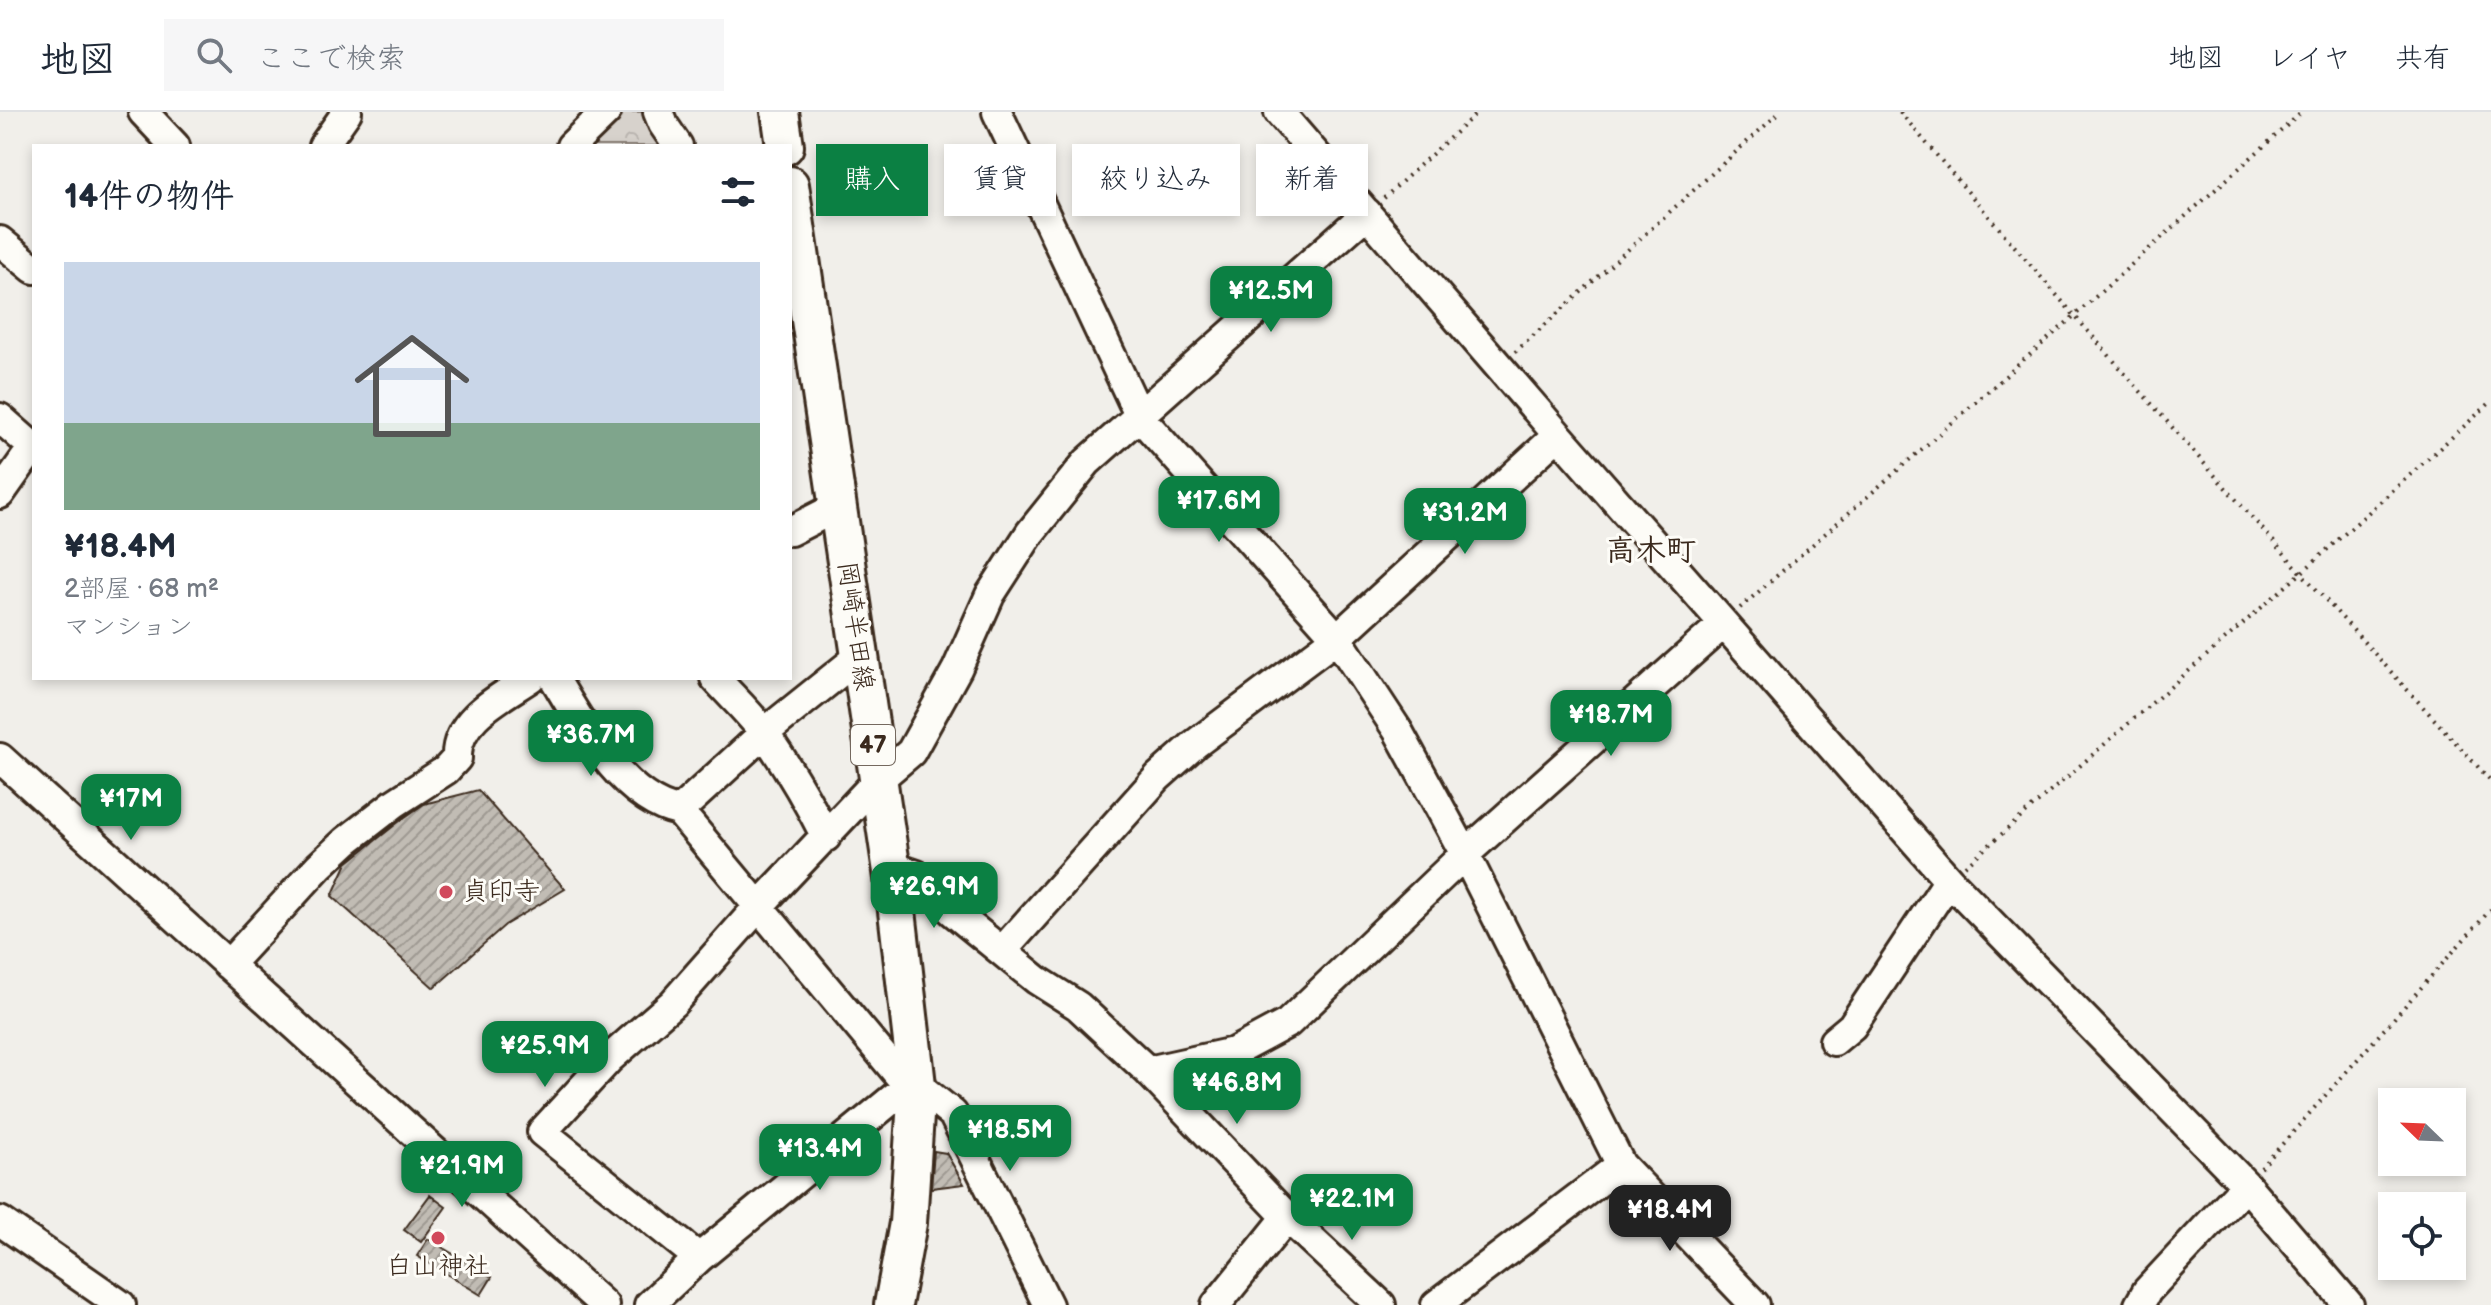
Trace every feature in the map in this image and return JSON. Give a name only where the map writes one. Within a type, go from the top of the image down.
[{"type":"main road","points":[[780,112],[785,144]]},
{"type":"main road","name":"岡崎半田線","points":[[792,218],[796,283],[837,507],[891,866],[912,1086],[908,1223],[893,1305]]},
{"type":"street","points":[[143,112],[173,144]]},
{"type":"street","points":[[324,144],[347,112]]},
{"type":"street","points":[[573,144],[606,112]]},
{"type":"street","points":[[658,112],[677,144]]},
{"type":"street","points":[[997,112],[1140,417],[1337,638],[1398,731],[1465,854],[1621,1165],[1755,1305]]},
{"type":"street","points":[[1279,112],[1307,144]]},
{"type":"street","points":[[1368,214],[1949,880],[2246,1185],[2349,1305]]},
{"type":"street","points":[[699,1258],[542,1132],[609,1059],[673,1003],[878,780],[911,752],[957,669],[990,595],[1030,533],[1087,462],[1364,216]]},
{"type":"street","points":[[0,241],[32,267]]},
{"type":"street","points":[[0,418],[32,445]]},
{"type":"street","points":[[1003,950],[1158,777],[1195,744],[1337,638],[1558,435]]},
{"type":"street","points":[[0,494],[32,450]]},
{"type":"street","points":[[792,530],[837,507]]},
{"type":"street","points":[[1148,1071],[1234,1052],[1288,1023],[1465,854],[1723,624]]},
{"type":"street","points":[[679,811],[764,733],[860,656]]},
{"type":"street","points":[[228,965],[346,841],[395,803],[446,770],[457,758],[457,744],[463,730],[527,680]]},
{"type":"street","points":[[555,680],[595,744],[640,793],[679,811],[912,1086],[953,1114],[1048,1305]]},
{"type":"street","points":[[717,680],[764,733],[786,770],[803,790],[826,837]]},
{"type":"street","points":[[0,758],[604,1305]]},
{"type":"street","points":[[891,866],[917,875],[952,911],[1037,980],[1078,1006],[1148,1071],[1287,1217],[1381,1305]]},
{"type":"street","points":[[1834,1041],[1852,1026],[1949,880]]},
{"type":"street","points":[[649,1305],[699,1258],[912,1086]]},
{"type":"street","points":[[1436,1305],[1621,1165]]},
{"type":"street","points":[[2139,1305],[2147,1291],[2246,1185]]},
{"type":"street","points":[[1216,1305],[1287,1217]]},
{"type":"street","points":[[0,1221],[121,1305]]},
{"type":"path","points":[[1368,212],[1478,112]]},
{"type":"path","points":[[1499,367],[1780,112]]},
{"type":"path","points":[[1900,112],[2073,317],[2300,574],[2491,781]]},
{"type":"path","points":[[1723,624],[2302,112]]},
{"type":"path","points":[[1949,880],[2300,574],[2491,402]]},
{"type":"path","points":[[2246,1185],[2491,909]]},
{"type":"green space","points":[[619,112],[647,112],[671,144],[587,144]]},
{"type":"building","name":"貞印寺","points":[[478,790],[565,889],[505,925],[434,988],[332,896],[347,863],[405,817],[424,804]]},
{"type":"building","points":[[934,1151],[946,1153],[964,1184],[931,1188]]},
{"type":"building","points":[[430,1195],[446,1207],[421,1242],[404,1230]]},
{"type":"building","points":[[428,1239],[492,1277],[481,1295],[417,1256]]},
{"type":"place","name":"貞印寺","points":[[446,892]]},
{"type":"place","name":"白山神社","points":[[438,1238]]},
{"type":"district","name":"高木町","points":[[1651,551]]}]
